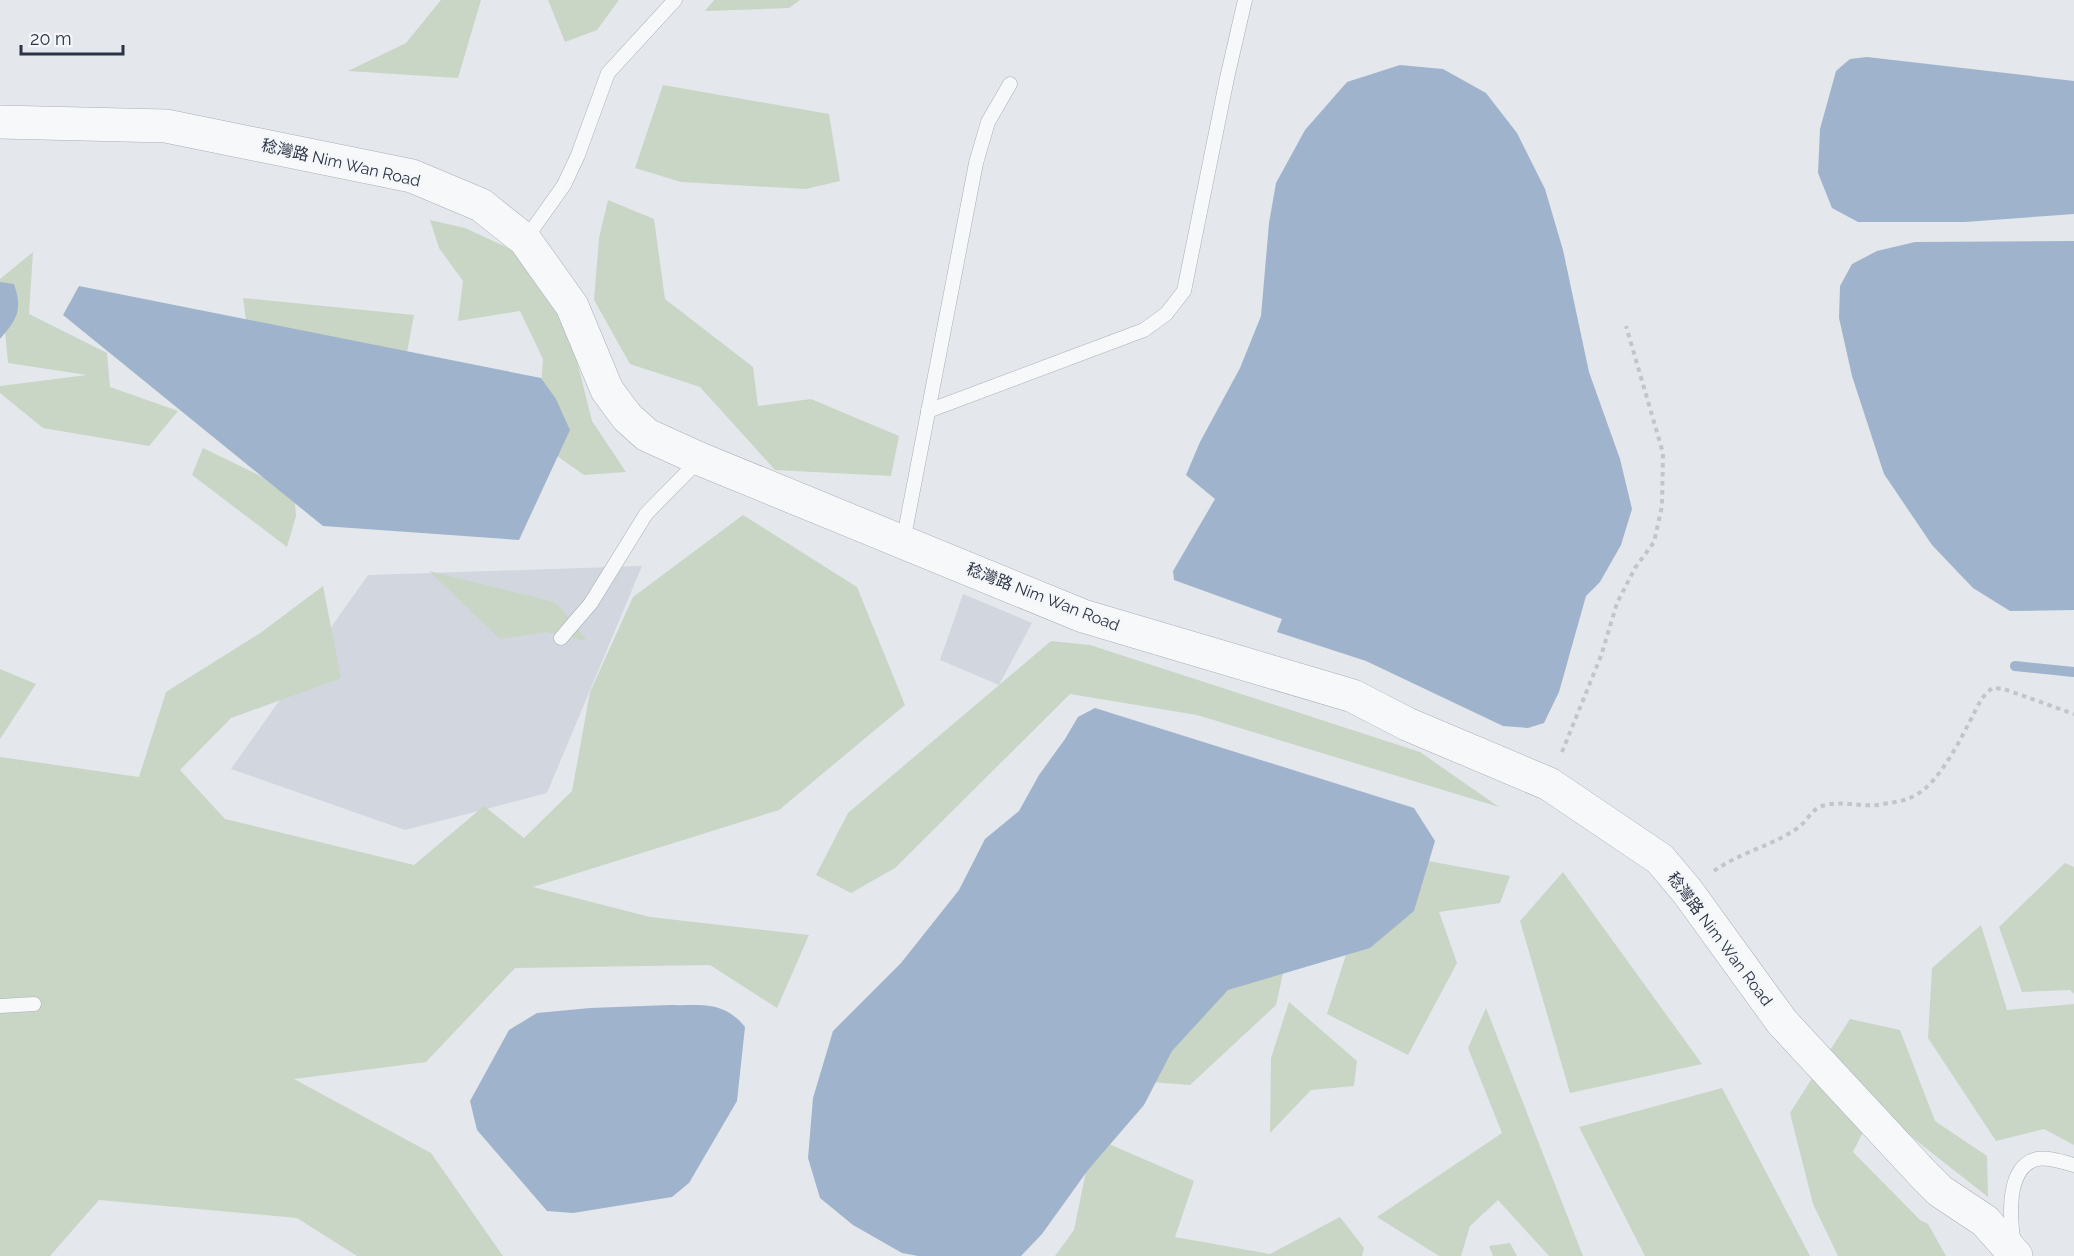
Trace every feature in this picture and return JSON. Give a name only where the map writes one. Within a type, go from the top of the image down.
[{"type":"street","name":"稔灣路 Nim Wan Road","points":[[0,122],[166,126],[412,176],[481,205],[525,240],[572,306],[607,390],[627,417],[647,435],[700,459],[1083,616],[1353,696],[1407,724],[1550,784],[1660,859],[1687,891],[1782,1022],[1924,1175],[1940,1191],[1985,1221],[2016,1256]]},
{"type":"lane","points":[[525,240],[564,185],[578,155],[609,73],[675,0]]},
{"type":"lane","points":[[928,411],[1144,330],[1166,314],[1184,291],[1245,0]]},
{"type":"lane","points":[[903,542],[976,163],[988,122],[1010,84]]},
{"type":"lane","points":[[561,638],[591,603],[646,514],[700,459]]},
{"type":"lane","points":[[0,1006],[34,1004]]},
{"type":"lane","points":[[2016,1256],[2010,1219],[2010,1202],[2022,1170],[2027,1163],[2044,1159],[2074,1165]]},
{"type":"path","points":[[1550,784],[1601,656],[1617,603],[1635,568],[1654,542],[1662,506],[1663,453],[1626,326]]},
{"type":"path","points":[[1687,891],[1722,865],[1790,834],[1804,823],[1812,812],[1822,806],[1870,806],[1898,802],[1914,796],[1937,779],[1983,698],[1992,688],[2004,689],[2074,714]]},
{"type":"shaded area","points":[[642,566],[547,793],[405,830],[231,769],[368,575]]},
{"type":"shaded area","points":[[963,594],[1032,623],[999,685],[940,660]]},
{"type":"green space","points":[[441,0],[481,0],[458,78],[348,71],[406,43]]},
{"type":"green space","points":[[548,0],[619,0],[597,30],[565,42]]},
{"type":"green space","points":[[714,0],[800,0],[789,8],[705,11]]},
{"type":"green space","points":[[663,85],[829,114],[840,181],[806,189],[681,182],[635,168]]},
{"type":"green space","points":[[608,200],[654,219],[665,299],[753,367],[758,406],[811,399],[899,436],[891,476],[775,470],[700,387],[630,364],[594,300],[599,238]]},
{"type":"green space","points":[[430,220],[465,228],[554,269],[592,421],[626,472],[584,475],[537,442],[543,359],[520,311],[458,321],[463,281],[439,248]]},
{"type":"green space","points":[[33,252],[29,314],[107,353],[110,387],[178,411],[149,446],[43,428],[0,393],[0,386],[87,375],[8,363],[0,279]]},
{"type":"green space","points":[[243,298],[414,315],[406,358],[247,327]]},
{"type":"green space","points":[[203,448],[294,492],[296,516],[287,547],[192,475]]},
{"type":"green space","points":[[743,515],[857,587],[905,705],[779,810],[533,887],[650,917],[809,935],[777,1008],[710,965],[515,968],[426,1062],[294,1079],[431,1153],[503,1256],[357,1256],[297,1218],[99,1200],[50,1256],[0,1256],[0,757],[139,777],[166,692],[259,634],[323,586],[341,678],[231,718],[180,770],[225,819],[414,865],[484,806],[524,838],[572,791],[590,692],[633,597]]},
{"type":"green space","points":[[429,571],[554,602],[587,641],[546,632],[500,639]]},
{"type":"green space","points":[[1051,641],[1090,645],[1420,752],[1499,807],[1197,715],[1070,694],[895,868],[851,893],[816,875],[848,813]]},
{"type":"green space","points":[[0,669],[36,684],[0,739]]},
{"type":"green space","points":[[1412,858],[1510,876],[1500,903],[1439,912],[1457,963],[1408,1055],[1327,1014],[1353,933]]},
{"type":"green space","points":[[2065,863],[2074,867],[2074,994],[2070,990],[2022,992],[1999,927]]},
{"type":"green space","points":[[1563,872],[1702,1064],[1570,1093],[1520,921]]},
{"type":"green space","points":[[1981,925],[2007,1010],[2074,1004],[2074,1145],[2044,1129],[1996,1141],[1928,1038],[1932,968]]},
{"type":"green space","points":[[1289,946],[1276,1005],[1190,1085],[1136,1081],[1185,982]]},
{"type":"green space","points":[[1289,1002],[1357,1061],[1354,1086],[1311,1090],[1270,1133],[1271,1058]]},
{"type":"green space","points":[[1486,1008],[1583,1256],[1549,1256],[1498,1200],[1470,1226],[1461,1256],[1439,1256],[1377,1217],[1502,1133],[1468,1048]]},
{"type":"green space","points":[[1850,1019],[1900,1030],[1935,1121],[1987,1156],[1988,1197],[1875,1108],[1853,1152],[1920,1220],[1928,1224],[1946,1256],[1838,1256],[1813,1204],[1790,1113]]},
{"type":"green space","points":[[1722,1088],[1810,1256],[1645,1256],[1579,1127]]},
{"type":"green space","points":[[1093,1137],[1194,1181],[1175,1237],[1270,1254],[1340,1217],[1364,1248],[1362,1256],[1055,1256],[1074,1230]]},
{"type":"green space","points":[[1510,1243],[1517,1256],[1493,1256],[1489,1246]]},
{"type":"water","points":[[1867,57],[2074,81],[2074,214],[1965,222],[1858,222],[1832,208],[1818,173],[1820,129],[1836,71],[1850,59]]},
{"type":"water","points":[[1400,65],[1443,69],[1486,93],[1517,133],[1545,189],[1563,250],[1589,372],[1620,459],[1632,509],[1621,545],[1600,582],[1586,596],[1559,692],[1544,723],[1528,728],[1503,726],[1366,661],[1277,632],[1282,619],[1174,580],[1173,571],[1215,499],[1186,475],[1200,442],[1240,368],[1261,316],[1269,223],[1276,183],[1305,130],[1347,82]]},
{"type":"water","points":[[2074,241],[2074,610],[2010,611],[1973,588],[1932,545],[1884,474],[1852,376],[1839,318],[1840,286],[1852,264],[1877,251],[1915,242]]},
{"type":"water","points":[[0,282],[14,284],[18,308],[11,326],[0,339]]},
{"type":"water","points":[[79,286],[541,378],[556,399],[570,430],[519,540],[323,526],[63,315]]},
{"type":"water","points":[[1095,708],[1414,808],[1435,841],[1414,911],[1370,948],[1228,990],[1172,1051],[1144,1105],[1088,1170],[1042,1234],[1021,1256],[918,1256],[902,1253],[853,1225],[820,1198],[808,1158],[813,1098],[833,1031],[901,963],[959,890],[985,839],[1019,811],[1039,775],[1078,717]]},
{"type":"water","points":[[702,1005],[720,1008],[737,1018],[745,1027],[737,1101],[689,1183],[672,1197],[573,1213],[547,1211],[477,1130],[470,1101],[509,1030],[537,1013],[590,1008]]},
{"type":"waterway","points":[[2015,666],[2074,672]]}]
